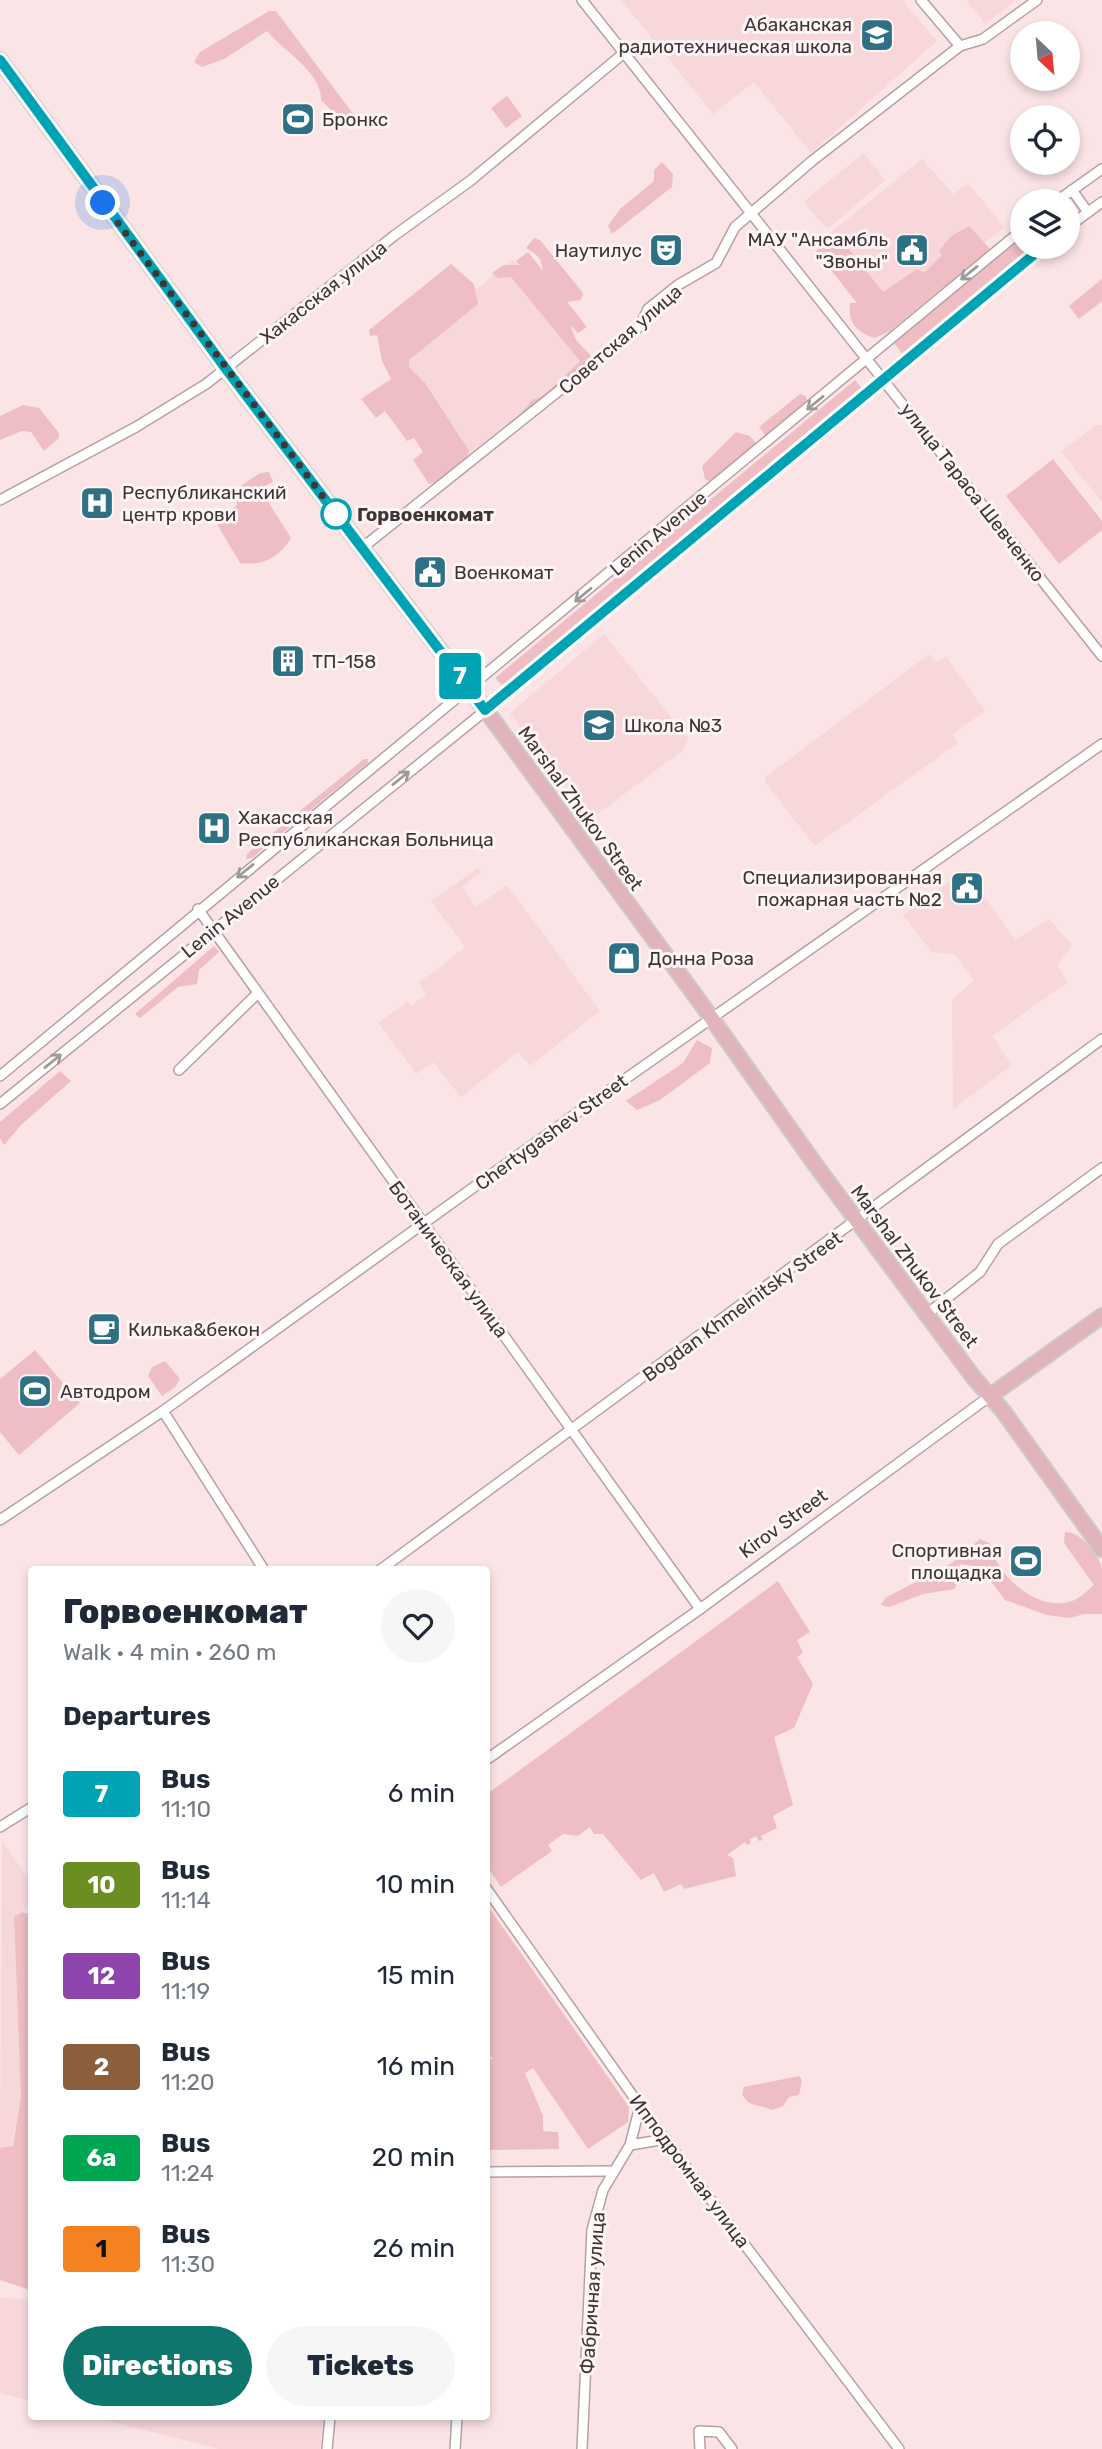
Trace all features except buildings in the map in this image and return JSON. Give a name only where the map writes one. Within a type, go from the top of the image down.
[{"type":"main road","name":"Marshal Zhukov Street","points":[[0,60],[226,369],[470,689],[1102,1549]]},
{"type":"main road","name":"Kirov Street","points":[[990,1396],[1102,1316]]},
{"type":"street","name":"улица Тараса Шевченко","points":[[582,0],[1102,656]]},
{"type":"street","points":[[921,0],[960,46]]},
{"type":"street","name":"Советская улица","points":[[362,548],[640,326],[648,309],[716,263],[735,228],[899,91],[960,46],[983,40],[1037,0]]},
{"type":"street","name":"Хакасская улица","points":[[0,500],[176,404],[226,369],[396,235],[470,181],[624,53]]},
{"type":"street","points":[[1073,189],[1102,169]]},
{"type":"street","points":[[1080,201],[1087,211]]},
{"type":"street","points":[[1080,217],[1102,202]]},
{"type":"street","name":"Lenin Avenue","points":[[0,1076],[198,909],[470,689],[1010,240]]},
{"type":"street","name":"Lenin Avenue","points":[[0,1104],[485,710],[1029,259]]},
{"type":"street","name":"Chertygashev Street","points":[[0,1520],[163,1411],[712,1018],[1102,744]]},
{"type":"street","name":"Ботаническая улица","points":[[198,909],[700,1609]]},
{"type":"street","points":[[179,1070],[257,994]]},
{"type":"street","name":"Bogdan Khmelnitsky Street","points":[[386,1566],[1102,1039]]},
{"type":"street","points":[[927,1314],[980,1272],[998,1244],[1102,1168]]},
{"type":"street","name":"Kirov Street","points":[[490,1757],[700,1609],[990,1396]]},
{"type":"street","points":[[163,1411],[261,1566]]},
{"type":"street","points":[[0,1827],[28,1810]]},
{"type":"street","name":"Ипподромная улица","points":[[490,1894],[640,2106],[899,2449]]},
{"type":"street","name":"Фабричная улица","points":[[582,2449],[592,2230],[599,2200],[630,2145],[640,2106]]},
{"type":"street","points":[[630,2145],[666,2139]]},
{"type":"street","points":[[490,2172],[613,2171]]},
{"type":"street","points":[[327,2449],[330,2420]]},
{"type":"street","points":[[455,2449],[457,2420]]},
{"type":"street","points":[[700,2449],[699,2431],[719,2432],[732,2449]]},
{"type":"shaded area","points":[[621,0],[902,0],[937,41],[811,153],[754,82],[713,114]]},
{"type":"shaded area","points":[[966,0],[1016,0],[985,24]]},
{"type":"shaded area","points":[[269,11],[276,11],[357,119],[350,129],[321,100],[320,90],[308,71],[267,31],[224,59],[202,67],[194,62],[200,52]]},
{"type":"shaded area","points":[[507,96],[522,116],[506,128],[491,108]]},
{"type":"shaded area","points":[[864,153],[885,180],[827,229],[803,202]]},
{"type":"shaded area","points":[[922,159],[953,194],[968,183],[1004,227],[884,324],[818,243]]},
{"type":"shaded area","points":[[662,162],[673,174],[672,187],[612,234],[608,226],[620,209],[654,181],[654,170]]},
{"type":"shaded area","points":[[969,226],[990,249],[890,331],[875,338],[855,326],[850,316],[850,303],[857,303],[816,251],[837,234],[883,292],[917,269],[924,273],[942,255],[939,251],[950,237]]},
{"type":"shaded area","points":[[534,238],[540,240],[583,293],[581,300],[567,302],[587,327],[578,333],[570,325],[576,340],[595,360],[512,424],[533,399],[543,397],[580,361],[511,277],[498,278],[492,273],[503,265],[519,265],[516,261],[528,252],[543,271],[538,256],[526,248]]},
{"type":"shaded area","points":[[1010,246],[1010,259],[1022,259],[904,356],[894,343]]},
{"type":"shaded area","points":[[513,260],[593,361],[472,460],[390,358]]},
{"type":"shaded area","points":[[451,264],[474,284],[478,304],[409,360],[409,367],[425,383],[469,451],[459,470],[442,481],[429,484],[413,460],[423,452],[414,438],[407,441],[385,411],[376,418],[361,399],[391,379],[382,361],[377,335],[370,336],[369,330]]},
{"type":"shaded area","points":[[1102,279],[1102,301],[1079,319],[1069,306]]},
{"type":"shaded area","points":[[855,380],[862,389],[504,687],[495,678]]},
{"type":"shaded area","points":[[800,394],[806,396],[807,403],[767,437],[759,427]]},
{"type":"shaded area","points":[[23,405],[39,408],[59,433],[59,438],[44,451],[31,432],[22,431],[0,440],[0,416]]},
{"type":"shaded area","points":[[1096,425],[1102,425],[1102,502],[1061,452]]},
{"type":"shaded area","points":[[736,432],[750,436],[758,446],[713,483],[705,479],[702,466]]},
{"type":"shaded area","points":[[1053,459],[1102,521],[1102,530],[1059,564],[1006,496]]},
{"type":"shaded area","points":[[269,472],[273,482],[263,487],[264,495],[291,538],[281,551],[270,559],[256,563],[240,563],[217,524],[237,505],[236,489],[260,473]]},
{"type":"shaded area","name":"Школа №3","points":[[604,634],[688,738],[683,750],[591,819],[510,713]]},
{"type":"shaded area","points":[[929,654],[936,662],[946,656],[985,711],[953,734],[958,743],[815,846],[765,782],[766,777]]},
{"type":"shaded area","points":[[364,759],[368,759],[368,763],[252,858],[246,859],[247,854]]},
{"type":"shaded area","points":[[478,868],[481,873],[462,887],[476,907],[507,885],[600,1011],[530,1066],[518,1052],[461,1097],[433,1062],[416,1074],[378,1023],[408,1001],[412,1005],[426,994],[419,983],[465,947],[431,901]]},
{"type":"shaded area","points":[[966,870],[1015,940],[1049,919],[1072,945],[1057,966],[1068,982],[992,1036],[1012,1065],[953,1109],[952,1000],[974,980],[954,954],[932,952],[903,915]]},
{"type":"shaded area","points":[[214,946],[219,952],[199,970],[197,984],[178,987],[140,1018],[135,1014]]},
{"type":"shaded area","points":[[697,1040],[712,1048],[710,1063],[660,1100],[637,1110],[626,1101],[683,1063]]},
{"type":"shaded area","points":[[60,1071],[71,1081],[21,1125],[4,1145],[0,1138],[0,1122]]},
{"type":"shaded area","name":"Автодром","points":[[35,1350],[80,1403],[19,1455],[0,1432],[0,1379]]},
{"type":"shaded area","points":[[165,1361],[180,1379],[175,1387],[162,1396],[148,1376],[152,1367]]},
{"type":"shaded area","points":[[1065,1532],[1077,1535],[1083,1540],[1100,1563],[1102,1614],[1084,1614],[1070,1618],[1047,1615],[1005,1600],[980,1567],[960,1564],[955,1589],[923,1594],[889,1607],[881,1605],[885,1598],[952,1563],[980,1539],[991,1544],[1001,1568],[1020,1589],[1046,1602],[1075,1600],[1094,1585],[1064,1543]]},
{"type":"shaded area","points":[[778,1581],[810,1632],[797,1640],[803,1653],[797,1657],[813,1684],[794,1728],[774,1737],[793,1805],[773,1816],[777,1828],[761,1836],[763,1840],[759,1841],[756,1836],[750,1839],[751,1843],[747,1845],[745,1842],[727,1855],[733,1858],[736,1876],[684,1889],[681,1884],[664,1892],[654,1873],[641,1880],[603,1834],[594,1834],[590,1827],[578,1836],[563,1834],[548,1845],[552,1851],[501,1887],[490,1870],[490,1792]]},
{"type":"shaded area","points":[[2,1841],[28,1878],[28,1907],[14,1917],[21,2096],[12,2146],[0,2148]]},
{"type":"shaded area","points":[[490,1909],[629,2107],[628,2122],[588,2149],[533,2068],[525,2073],[543,2116],[543,2131],[558,2132],[559,2149],[490,2150],[490,2058],[494,2059],[490,2056]]},
{"type":"shaded area","points":[[22,1912],[28,1914],[28,2289],[0,2280],[0,2148],[13,2146],[21,2096],[14,1917]]},
{"type":"shaded area","points":[[799,2076],[802,2080],[799,2095],[789,2097],[783,2106],[773,2110],[749,2103],[742,2095],[744,2087]]},
{"type":"shaded area","points":[[0,2298],[28,2299],[28,2400],[0,2393]]},
{"type":"shaded area","points":[[104,2420],[323,2420],[320,2449],[219,2449]]},
{"type":"bus line","name":"7","points":[[0,60],[226,369],[485,710],[1028,259]]},
{"type":"place","name":"Абаканская радиотехническая школа","points":[[877,35]]},
{"type":"place","name":"Бронкс","points":[[298,119]]},
{"type":"place","name":"Наутилус","points":[[666,250]]},
{"type":"place","name":"МАУ \"Ансамбль \"Звоны\"","points":[[912,250]]},
{"type":"place","name":"Республиканский центр крови","points":[[97,503]]},
{"type":"place","name":"Горвоенкомат","points":[[336,514]]},
{"type":"place","name":"Военкомат","points":[[430,572]]},
{"type":"place","name":"ТП-158","points":[[288,661]]},
{"type":"place","name":"Школа №3","points":[[599,725]]},
{"type":"place","name":"Хакасская Республиканская Больница","points":[[214,828]]},
{"type":"place","name":"Специализированная пожарная часть №2","points":[[967,888]]},
{"type":"place","name":"Донна Роза","points":[[624,958]]},
{"type":"place","name":"Килька&бекон","points":[[104,1329]]},
{"type":"place","name":"Автодром","points":[[35,1391]]},
{"type":"place","name":"Спортивная площадка","points":[[1026,1561]]},
{"type":"route","points":[[103,203],[336,514]]}]
